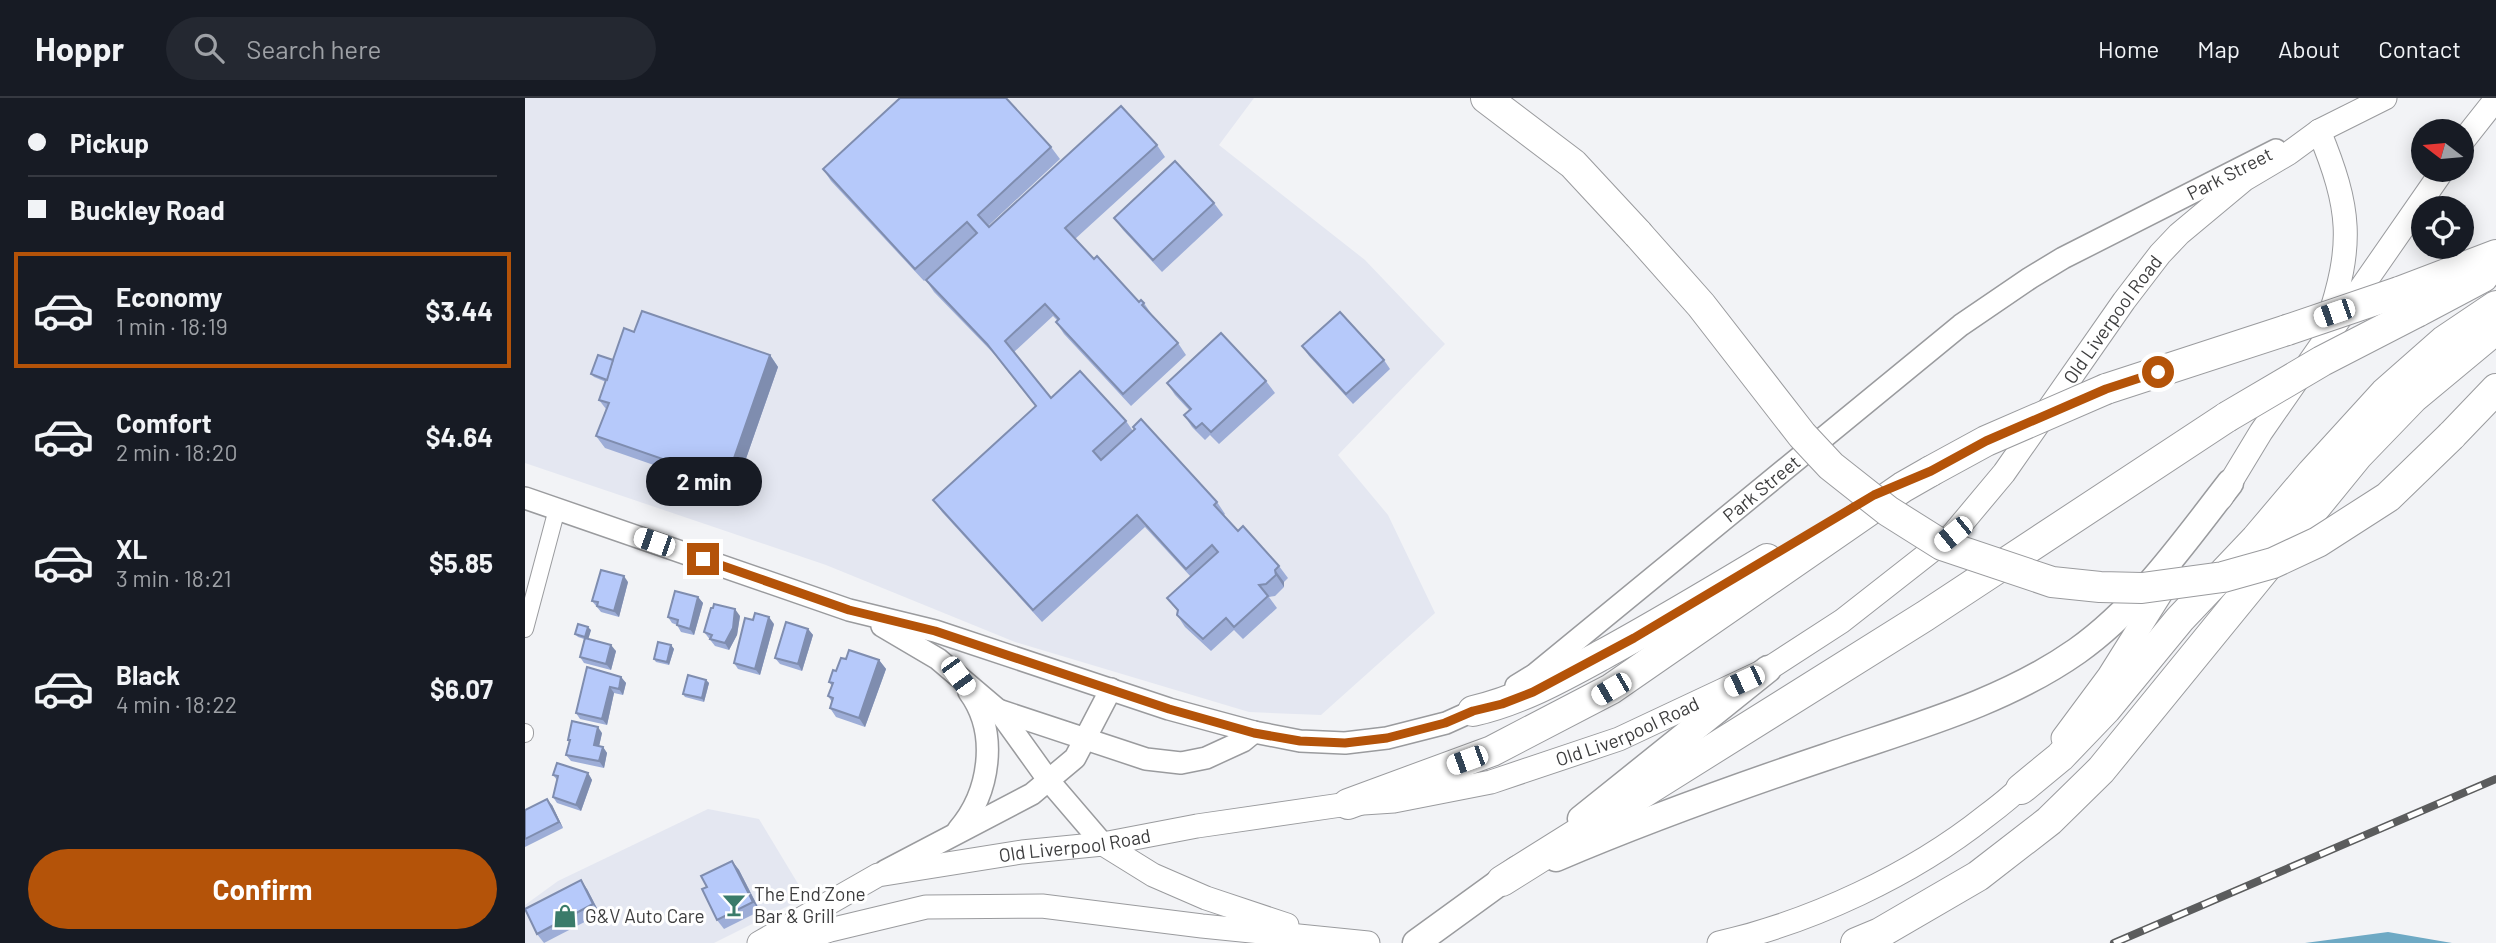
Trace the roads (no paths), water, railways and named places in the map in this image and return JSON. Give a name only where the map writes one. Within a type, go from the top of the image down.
[{"type":"highway","points":[[1486,98],[1573,164],[1701,305],[1802,435],[1831,466],[1888,511],[1942,545],[2052,582],[2111,587],[2164,586],[2223,577],[2273,563],[2318,542],[2388,497],[2496,389]]},
{"type":"highway","points":[[1503,881],[1925,615],[2227,417],[2322,361],[2408,302],[2496,255]]},
{"type":"highway","points":[[1348,804],[1492,751],[1582,706],[1611,689],[1903,487],[1986,441],[2106,389],[2287,330],[2408,302],[2496,271]]},
{"type":"highway","points":[[2021,789],[2060,757],[2106,709],[2180,619],[2256,539],[2385,393],[2444,341],[2496,306]]},
{"type":"highway","points":[[1856,943],[1880,933],[1950,894],[1978,876],[2049,821],[2101,770],[2358,455],[2413,398],[2496,329]]},
{"type":"highway","points":[[1473,711],[1533,692],[1634,638],[1874,495],[1931,471]]},
{"type":"main road","name":"Park Street","points":[[2319,131],[2385,98]]},
{"type":"main road","points":[[2475,126],[2496,99]]},
{"type":"main road","points":[[2317,352],[2341,281],[2346,241],[2346,223],[2339,184],[2319,131]]},
{"type":"main road","name":"Old Liverpool Road","points":[[759,943],[878,875],[1023,852],[1103,844],[1197,826],[1348,804],[1394,801],[1491,782],[1619,739],[1769,669],[1842,621],[1953,534],[2004,473],[2160,254],[2221,197],[2319,131]]},
{"type":"main road","points":[[1719,943],[1790,923],[1900,874],[1968,831],[2021,789],[2058,745],[2109,676],[2261,432],[2435,182]]},
{"type":"main road","points":[[1503,881],[1606,837],[1746,784],[1955,713],[2035,679],[2103,631],[2149,585],[2230,483]]},
{"type":"main road","points":[[1416,943],[1503,881],[1769,669]]},
{"type":"main road","points":[[1103,844],[1153,875],[1206,898],[1326,938]]},
{"type":"main road","points":[[792,943],[830,930],[926,907],[1042,906],[1367,943]]},
{"type":"street","name":"Park Street","points":[[849,610],[935,631],[1169,709],[1254,733],[1300,741],[1355,741],[1387,738],[1445,723],[1473,711],[1534,675],[1920,356],[2030,278],[2120,228],[2319,131]]},
{"type":"street","points":[[525,498],[849,610],[898,634],[938,659],[998,710],[1049,782],[1103,844]]},
{"type":"street","points":[[525,629],[557,509]]},
{"type":"street","points":[[954,835],[977,804],[987,774],[987,745],[980,712],[974,698],[958,676]]},
{"type":"street","name":"Old Liverpool Road","points":[[878,875],[1032,794],[1049,782],[1075,758],[1111,690]]},
{"type":"street","points":[[998,710],[1146,760],[1181,763],[1206,758],[1254,733]]},
{"type":"water","points":[[2388,932],[2452,943],[2305,943]]},
{"type":"railway","points":[[2114,943],[2496,779]]},
{"type":"place","name":"The End Zone Bar & Grill","points":[[734,905]]},
{"type":"place","name":"G&V Auto Care","points":[[565,916]]}]
